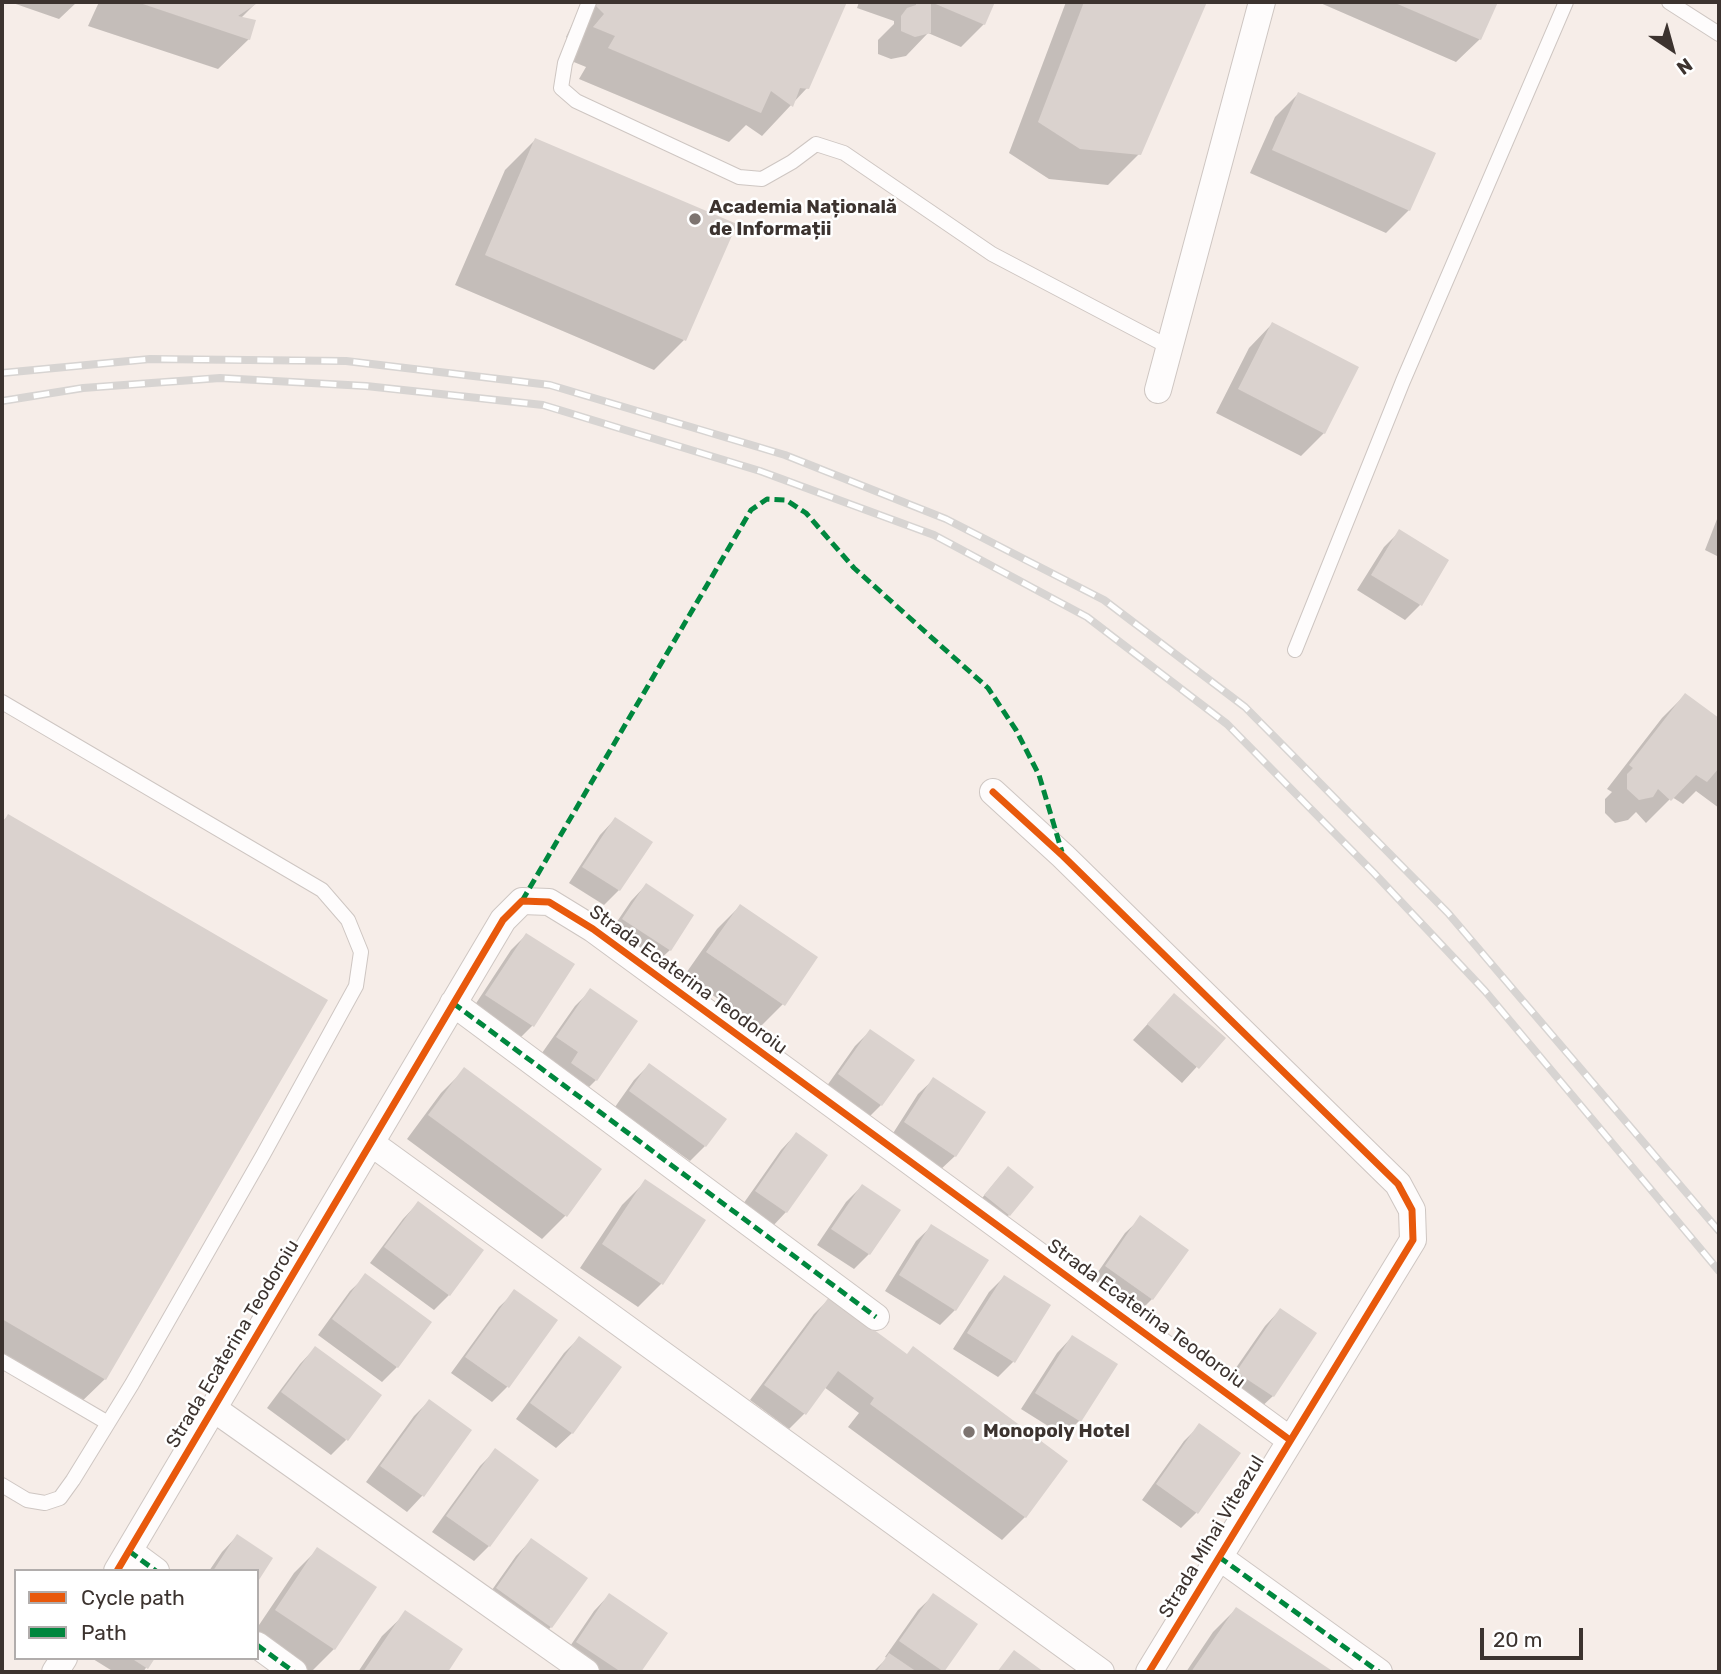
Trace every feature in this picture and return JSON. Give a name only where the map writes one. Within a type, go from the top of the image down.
[{"type":"street","points":[[1158,390],[1262,2]]},
{"type":"street","name":"Strada Mihai Viteazul","points":[[993,792],[1073,865],[1398,1184],[1412,1210],[1413,1240],[1149,1672]]},
{"type":"street","name":"Strada Ecaterina Teodoroiu","points":[[123,1561],[503,920],[522,901],[549,902],[614,944],[1290,1440]]},
{"type":"street","points":[[453,1003],[876,1317]]},
{"type":"street","points":[[371,1143],[1101,1672]]},
{"type":"street","points":[[214,1409],[586,1672]]},
{"type":"street","points":[[1219,1557],[1379,1672]]},
{"type":"street","points":[[123,1561],[149,1569]]},
{"type":"street","points":[[259,1646],[294,1672]]},
{"type":"lane","points":[[589,2],[565,63],[561,88],[576,102],[739,177],[762,179],[816,144],[844,153],[992,254],[1169,347]]},
{"type":"lane","points":[[1295,650],[1403,381],[1566,2]]},
{"type":"lane","points":[[1669,2],[1719,34]]},
{"type":"lane","points":[[2,702],[322,890],[348,920],[361,952],[355,986],[349,998],[256,1167],[73,1480],[60,1497],[45,1503],[27,1500],[2,1485]]},
{"type":"lane","points":[[2,1361],[108,1423]]},
{"type":"building","points":[[137,2],[259,2],[238,16],[256,20],[250,40]]},
{"type":"building","points":[[597,2],[847,2],[809,89],[800,88],[793,107],[771,91],[761,113],[608,48],[615,36],[593,27],[604,14],[596,6]]},
{"type":"building","points":[[916,2],[931,2],[931,33],[915,37],[901,31],[901,16],[907,8],[916,5]]},
{"type":"building","points":[[931,2],[995,2],[985,25]]},
{"type":"building","points":[[1084,2],[1207,2],[1141,155],[1080,149],[1038,122]]},
{"type":"building","points":[[1393,2],[1498,2],[1481,40]]},
{"type":"building","points":[[1298,92],[1436,153],[1410,211],[1272,150]]},
{"type":"building","points":[[535,138],[737,224],[686,341],[485,255]]},
{"type":"building","points":[[1272,322],[1359,367],[1325,434],[1238,389]]},
{"type":"building","points":[[1399,529],[1449,560],[1422,606],[1371,575]]},
{"type":"building","points":[[1685,693],[1719,718],[1719,768],[1707,782],[1696,775],[1671,801],[1658,789],[1653,797],[1639,800],[1627,789],[1627,774],[1633,768],[1629,765]]},
{"type":"building","points":[[8,814],[328,1000],[106,1380],[2,1319],[2,824]]},
{"type":"building","points":[[615,817],[653,842],[620,891],[582,867]]},
{"type":"building","points":[[646,883],[694,915],[671,951],[622,919]]},
{"type":"building","points":[[740,904],[818,957],[785,1006],[706,952]]},
{"type":"building","points":[[526,933],[575,964],[534,1027],[485,995]]},
{"type":"building","points":[[590,988],[638,1021],[597,1081],[571,1063],[578,1052],[556,1037]]},
{"type":"building","points":[[1174,993],[1226,1038],[1199,1069],[1147,1024]]},
{"type":"building","points":[[870,1029],[915,1060],[882,1106],[838,1074]]},
{"type":"building","points":[[649,1063],[727,1119],[706,1147],[629,1091]]},
{"type":"building","points":[[464,1067],[602,1169],[567,1217],[428,1115]]},
{"type":"building","points":[[933,1077],[986,1112],[956,1157],[904,1122]]},
{"type":"building","points":[[796,1132],[828,1155],[787,1213],[755,1191]]},
{"type":"building","points":[[1008,1166],[1034,1187],[1010,1216],[984,1195]]},
{"type":"building","points":[[645,1179],[706,1220],[663,1285],[602,1244]]},
{"type":"building","points":[[862,1184],[901,1210],[870,1255],[831,1229]]},
{"type":"building","points":[[418,1201],[484,1250],[450,1296],[384,1247]]},
{"type":"building","points":[[1140,1215],[1189,1250],[1153,1300],[1105,1266]]},
{"type":"building","points":[[931,1224],[989,1260],[956,1311],[899,1275]]},
{"type":"building","points":[[365,1273],[432,1322],[398,1368],[332,1319]]},
{"type":"building","points":[[1004,1275],[1051,1305],[1015,1363],[967,1333]]},
{"type":"building","points":[[514,1289],[558,1320],[509,1388],[465,1357]]},
{"type":"building","name":"Monopoly Hotel","points":[[829,1297],[907,1354],[913,1346],[1068,1461],[1026,1518],[870,1404],[874,1398],[838,1371],[806,1415],[764,1385]]},
{"type":"building","points":[[1280,1308],[1317,1333],[1274,1397],[1236,1372]]},
{"type":"building","points":[[1072,1335],[1118,1364],[1081,1422],[1035,1393]]},
{"type":"building","points":[[579,1336],[622,1367],[573,1434],[530,1403]]},
{"type":"building","points":[[315,1346],[382,1395],[348,1441],[281,1392]]},
{"type":"building","points":[[429,1399],[472,1430],[424,1497],[380,1466]]},
{"type":"building","points":[[1199,1423],[1241,1453],[1198,1514],[1156,1484]]},
{"type":"building","points":[[495,1448],[539,1480],[490,1547],[446,1516]]},
{"type":"building","points":[[237,1534],[273,1558],[259,1580],[259,1569],[214,1569]]},
{"type":"building","points":[[531,1538],[588,1578],[552,1628],[496,1588]]},
{"type":"building","points":[[317,1547],[377,1587],[335,1650],[275,1610]]},
{"type":"building","points":[[609,1593],[668,1633],[641,1672],[621,1672],[576,1642]]},
{"type":"building","points":[[933,1593],[978,1624],[944,1672],[899,1641]]},
{"type":"building","points":[[1236,1607],[1334,1672],[1191,1672]]},
{"type":"building","points":[[405,1610],[463,1649],[448,1672],[363,1672]]},
{"type":"building","points":[[1014,1650],[1044,1672],[997,1672]]},
{"type":"building","points":[[889,1653],[917,1672],[876,1672]]},
{"type":"building","points":[[134,1660],[154,1660],[148,1669]]},
{"type":"railway","points":[[2,373],[150,359],[346,361],[550,385],[785,455],[946,519],[1104,600],[1245,707],[1448,913],[1719,1231]]},
{"type":"railway","points":[[2,401],[83,388],[220,378],[366,386],[543,405],[760,471],[934,535],[1087,617],[1227,724],[1374,873],[1485,991],[1719,1271]]},
{"type":"marked path","points":[[522,901],[751,510],[767,499],[786,500],[806,513],[854,568],[988,688],[1016,730],[1039,775],[1062,852]]},
{"type":"marked path","points":[[453,1003],[876,1317]]},
{"type":"marked path","points":[[129,1551],[153,1569]]},
{"type":"marked path","points":[[1219,1557],[1379,1672]]},
{"type":"marked path","points":[[259,1646],[294,1672]]},
{"type":"cycle path","points":[[993,792],[1063,856],[1398,1184],[1412,1210],[1413,1240],[1149,1672]]},
{"type":"cycle path","points":[[118,1569],[503,920],[522,901],[549,902],[593,929],[1290,1440]]},
{"type":"place","name":"Academia Națională de Informații","points":[[695,219]]},
{"type":"place","name":"Monopoly Hotel","points":[[969,1432]]}]
